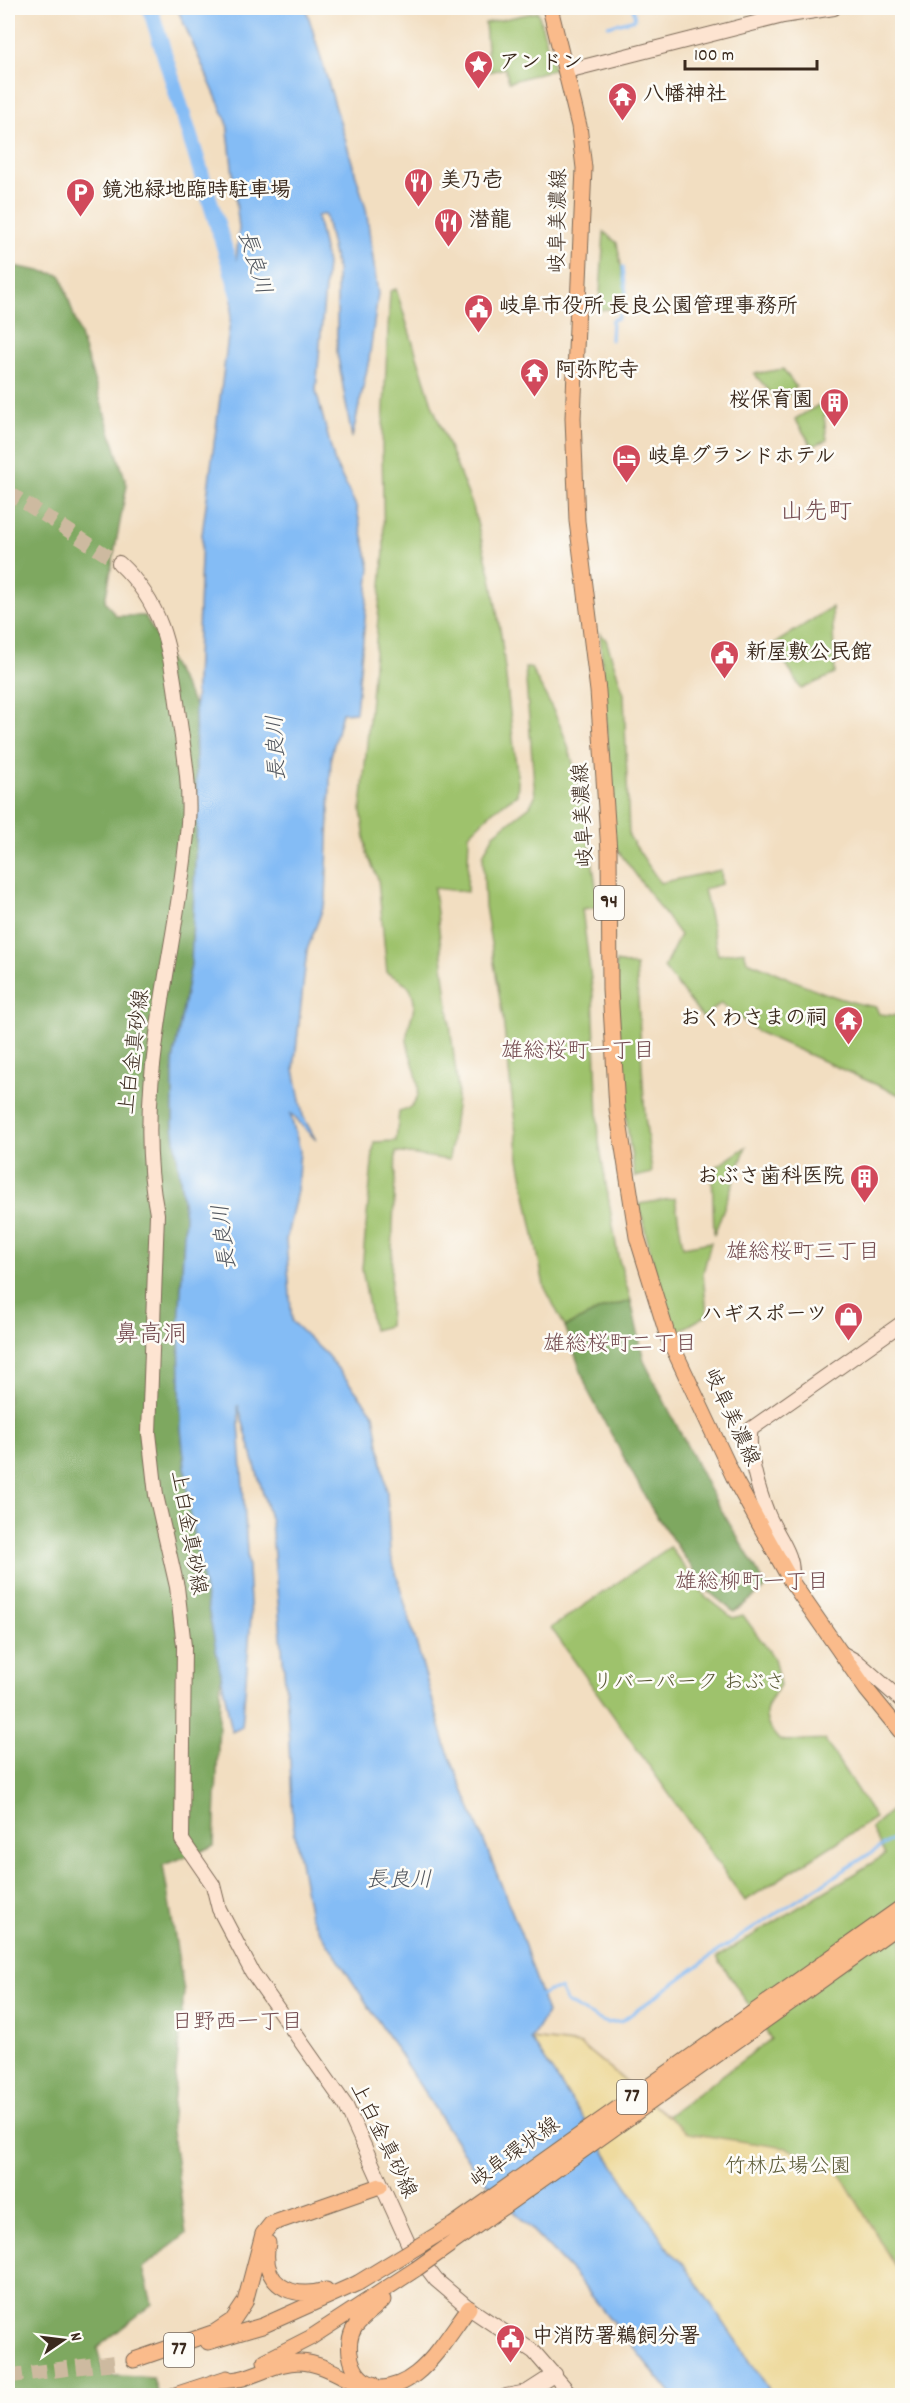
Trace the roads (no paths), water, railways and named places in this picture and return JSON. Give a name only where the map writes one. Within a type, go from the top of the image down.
[{"type":"main road","name":"岐阜美濃線","points":[[550,8],[579,126],[584,168],[574,450],[584,586],[598,691],[609,840],[610,989],[617,1109],[637,1237],[668,1337],[736,1482],[791,1581],[838,1651],[903,1733]]},
{"type":"main road","points":[[567,71],[783,16],[834,8]]},
{"type":"main road","name":"上白金真砂線","points":[[120,563],[138,581],[165,632],[186,768],[189,821],[178,914],[159,1022],[147,1138],[150,1180],[157,1214],[149,1433],[156,1495],[177,1587],[183,1646],[182,1840],[213,1885],[219,1909],[252,1972],[346,2106],[380,2186],[408,2243],[436,2280],[469,2308],[514,2336],[555,2374],[572,2396]]},
{"type":"main road","points":[[791,1581],[792,1563],[766,1511],[748,1439],[751,1430],[903,1323]]},
{"type":"main road","points":[[838,1651],[859,1664],[903,1701]]},
{"type":"main road","name":"岐阜環状線","points":[[118,2362],[134,2360],[236,2326],[303,2309],[358,2283],[453,2225],[903,1907]]},
{"type":"main road","name":"岐阜環状線","points":[[172,2396],[257,2368],[310,2338],[416,2269],[903,1923]]},
{"type":"main road","points":[[236,2326],[267,2244],[275,2229],[292,2216],[380,2186]]},
{"type":"main road","name":"77","points":[[261,2262],[282,2287],[294,2293],[309,2295],[358,2283]]},
{"type":"main road","name":"77","points":[[353,2376],[349,2348],[355,2327],[416,2269]]},
{"type":"main road","name":"77","points":[[257,2368],[300,2362],[353,2376],[381,2392],[404,2386],[420,2375],[469,2308]]},
{"type":"main road","points":[[506,2396],[527,2392],[555,2374]]},
{"type":"water","name":"長良川","points":[[177,8],[306,8],[366,209],[378,294],[369,360],[352,438],[337,352],[337,270],[325,214],[317,216],[327,264],[316,391],[335,463],[356,506],[370,567],[356,712],[342,713],[331,756],[326,900],[307,950],[294,1069],[303,1116],[316,1140],[290,1113],[300,1150],[297,1191],[286,1240],[292,1322],[327,1355],[374,1414],[387,1493],[390,1552],[446,1747],[521,1934],[547,2013],[531,2039],[671,2253],[683,2263],[773,2395],[672,2395],[573,2273],[474,2169],[310,1916],[293,1823],[287,1705],[271,1522],[238,1405],[251,1618],[242,1727],[232,1732],[191,1520],[181,1429],[179,1328],[185,1216],[173,1125],[173,1062],[191,965],[197,821],[195,706],[202,535],[231,314],[239,228],[227,122]]},
{"type":"waterway","name":"長良川","points":[[150,8],[241,301]]},
{"type":"waterway","points":[[608,26],[635,19],[633,8]]},
{"type":"waterway","points":[[611,340],[612,320],[618,318],[626,293],[623,267]]},
{"type":"waterway","points":[[538,1997],[548,1991],[560,1989],[566,2002],[582,2011],[606,2023],[622,2021],[718,1951],[902,1833]]},
{"type":"tunnel","points":[[8,492],[119,563]]},
{"type":"tunnel","points":[[8,2376],[118,2362]]},
{"type":"place","name":"アンドン","points":[[478,90]]},
{"type":"place","name":"八幡神社","points":[[622,122]]},
{"type":"place","name":"美乃壱","points":[[419,208]]},
{"type":"place","name":"鏡池緑地臨時駐車場","points":[[81,218]]},
{"type":"place","name":"潜龍","points":[[448,248]]},
{"type":"place","name":"岐阜市役所 長良公園管理事務所","points":[[478,334]]},
{"type":"place","name":"阿弥陀寺","points":[[534,398]]},
{"type":"place","name":"桜保育園","points":[[834,428]]},
{"type":"place","name":"岐阜グランドホテル","points":[[627,484]]},
{"type":"place","name":"新屋敷公民館","points":[[725,680]]},
{"type":"place","name":"おくわさまの祠","points":[[848,1046]]},
{"type":"place","name":"おぶさ歯科医院","points":[[865,1204]]},
{"type":"place","name":"ハギスポーツ","points":[[848,1342]]},
{"type":"place","name":"中消防署鵜飼分署","points":[[511,2364]]},
{"type":"district","name":"山先町","points":[[816,513]]},
{"type":"district","name":"雄総桜町一丁目","points":[[578,1052]]},
{"type":"district","name":"雄総桜町三丁目","points":[[803,1253]]},
{"type":"district","name":"鼻高洞","points":[[151,1336]]},
{"type":"district","name":"雄総桜町二丁目","points":[[620,1345]]},
{"type":"district","name":"雄総柳町一丁目","points":[[752,1583]]},
{"type":"district","name":"日野西一丁目","points":[[237,2023]]},
{"type":"park label","name":"リバーパーク おぶさ","points":[[689,1684]]},
{"type":"park label","name":"竹林広場公園","points":[[788,2168]]}]
